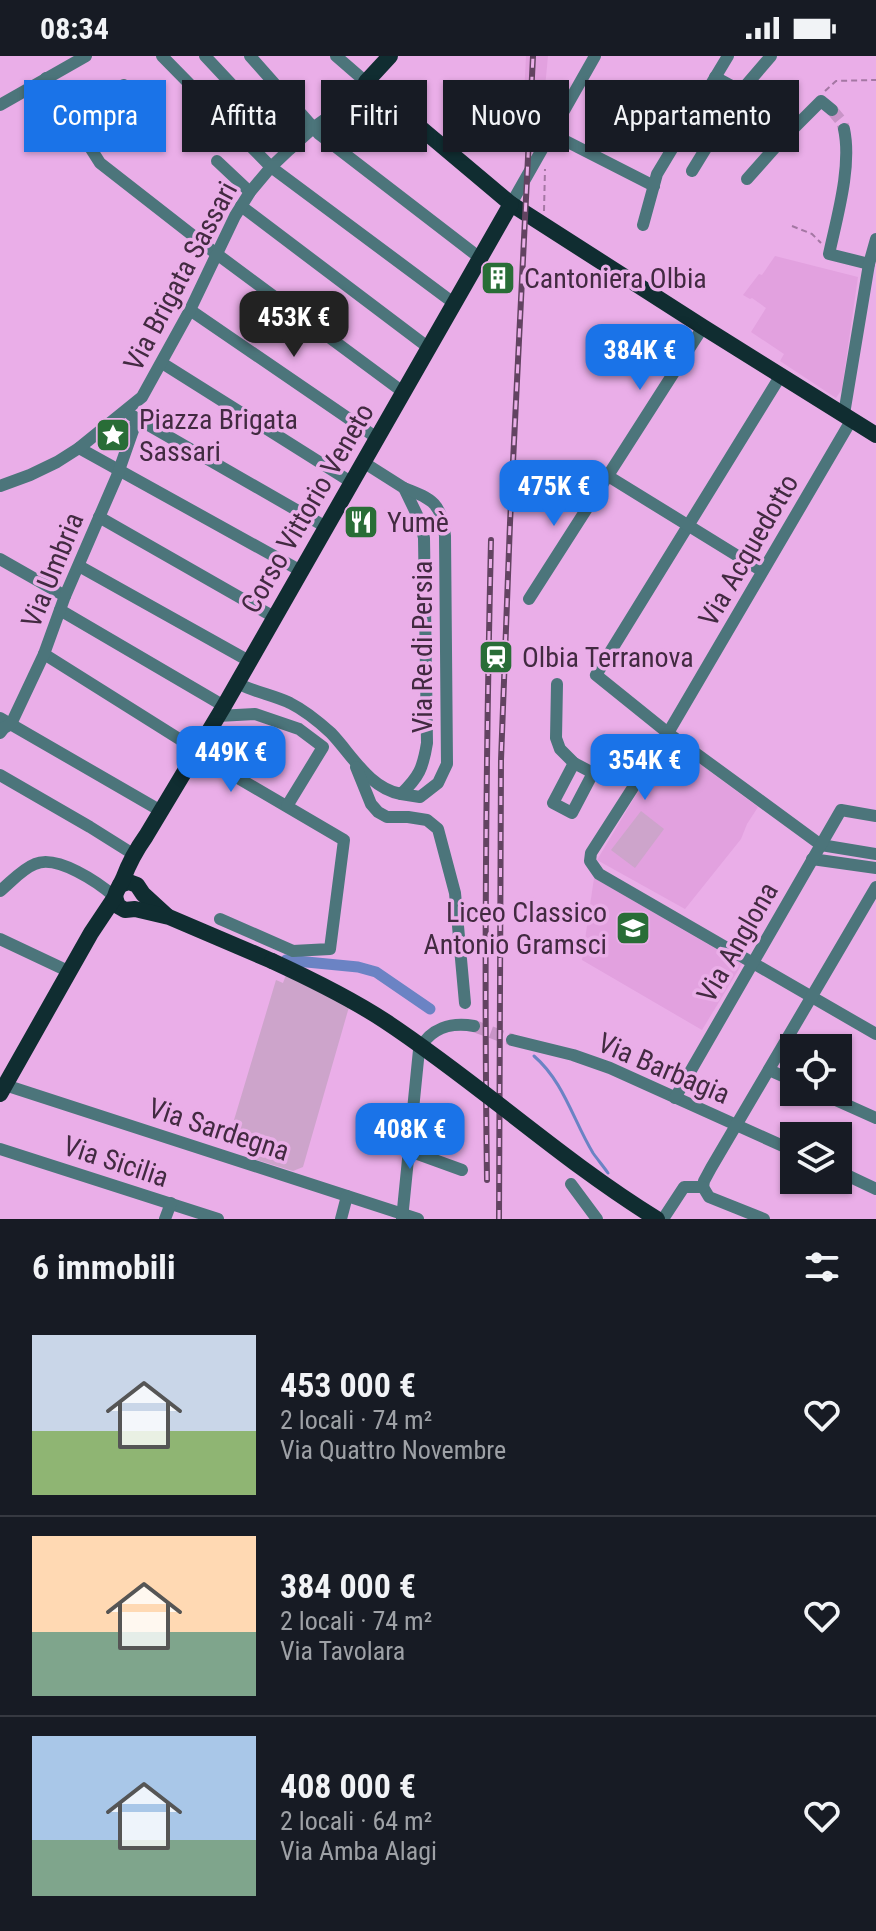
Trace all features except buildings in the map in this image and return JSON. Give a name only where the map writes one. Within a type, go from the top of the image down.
[{"type":"main road","points":[[368,80],[390,56]]},
{"type":"main road","points":[[427,133],[511,204],[876,435]]},
{"type":"main road","name":"Corso Vittorio Veneto","points":[[129,897],[133,854],[221,711],[511,204]]},
{"type":"main road","name":"Corso Vittorio Veneto","points":[[129,897],[146,836]]},
{"type":"main road","points":[[2,1090],[91,933],[129,897],[272,961],[384,1020],[623,1198],[662,1216]]},
{"type":"street","points":[[0,105],[86,56]]},
{"type":"street","points":[[162,56],[271,167],[455,304]]},
{"type":"street","points":[[205,56],[227,80]]},
{"type":"street","points":[[250,56],[313,128],[480,258]]},
{"type":"street","points":[[336,56],[364,80]]},
{"type":"street","points":[[569,100],[595,56]]},
{"type":"street","points":[[643,225],[657,174],[728,56]]},
{"type":"street","points":[[752,80],[771,56]]},
{"type":"street","points":[[715,77],[718,80]]},
{"type":"street","points":[[799,120],[821,101],[832,110]]},
{"type":"street","name":"Via Brigata Sassari","points":[[305,135],[321,122]]},
{"type":"street","points":[[844,129],[842,196],[829,254],[869,264]]},
{"type":"street","points":[[569,143],[654,186]]},
{"type":"street","points":[[93,152],[100,163],[216,254],[403,392]]},
{"type":"street","name":"Via Brigata Sassari","points":[[124,411],[142,397],[162,363],[241,206],[287,152]]},
{"type":"street","points":[[511,204],[540,152]]},
{"type":"street","points":[[692,171],[704,152]]},
{"type":"street","points":[[767,152],[747,179],[761,171],[780,152]]},
{"type":"street","points":[[217,161],[250,192]]},
{"type":"street","points":[[241,206],[429,348]]},
{"type":"street","name":"Via Acquedotto","points":[[753,963],[599,874],[590,861],[591,853],[668,733],[848,416],[870,288],[869,264],[876,239]]},
{"type":"street","points":[[190,310],[377,438]]},
{"type":"street","points":[[529,599],[703,327]]},
{"type":"street","points":[[162,363],[351,482]]},
{"type":"street","points":[[781,375],[596,675],[668,733],[821,845],[876,854]]},
{"type":"street","points":[[0,486],[57,462],[124,411],[326,527]]},
{"type":"street","name":"Via Umbria","points":[[0,733],[44,654],[65,596],[120,470],[137,419]]},
{"type":"street","points":[[79,448],[301,571]]},
{"type":"street","name":"Via Re di Persia","points":[[363,462],[404,488],[423,495],[437,507],[443,518],[447,764],[438,783],[420,797],[401,794]]},
{"type":"street","points":[[608,476],[762,571]]},
{"type":"street","name":"Via Re di Persia","points":[[401,794],[424,767],[427,743],[424,538],[420,521],[404,488]]},
{"type":"street","points":[[99,517],[274,617]]},
{"type":"street","points":[[0,559],[65,596]]},
{"type":"street","points":[[79,566],[249,661]]},
{"type":"street","points":[[60,610],[221,711],[255,714],[299,729],[323,747],[287,806]]},
{"type":"street","points":[[44,654],[204,758],[344,840],[330,949],[293,951],[220,919]]},
{"type":"street","points":[[237,683],[289,702],[309,714],[332,734],[379,786],[401,794]]},
{"type":"street","points":[[557,684],[556,738],[560,749],[574,763],[593,773]]},
{"type":"street","points":[[6,721],[161,811]]},
{"type":"street","points":[[354,760],[371,804],[378,812],[387,817],[427,820],[438,829],[455,893],[465,1003]]},
{"type":"street","points":[[574,763],[553,803],[572,813],[593,773],[605,765],[637,781]]},
{"type":"street","points":[[0,775],[133,854]]},
{"type":"street","points":[[368,797],[372,787],[379,786]]},
{"type":"street","name":"Via Anglona","points":[[675,1098],[841,810],[876,816]]},
{"type":"street","points":[[812,859],[876,868]]},
{"type":"street","points":[[0,891],[36,863],[48,861],[129,897]]},
{"type":"street","points":[[764,1219],[709,1197],[703,1187],[704,1181],[876,887]]},
{"type":"street","points":[[0,939],[70,972]]},
{"type":"street","points":[[753,963],[876,1034]]},
{"type":"street","points":[[402,1217],[419,1050],[423,1041],[437,1029],[474,1026]]},
{"type":"street","name":"Via Barbagia","points":[[512,1040],[610,1068],[780,1145]]},
{"type":"street","points":[[769,1070],[780,1075]]},
{"type":"street","name":"Via Sardegna","points":[[2,1090],[347,1196],[402,1217],[418,1219]]},
{"type":"street","points":[[849,1106],[876,1118]]},
{"type":"street","points":[[371,1137],[462,1170]]},
{"type":"street","name":"Via Sicilia","points":[[0,1149],[218,1219]]},
{"type":"street","points":[[852,1178],[876,1189]]},
{"type":"street","points":[[571,1184],[597,1219]]},
{"type":"street","points":[[662,1216],[684,1187],[703,1187]]},
{"type":"street","points":[[341,1219],[347,1196]]},
{"type":"street","points":[[165,1219],[171,1203]]},
{"type":"path","points":[[822,94],[836,81],[876,80]]},
{"type":"path","points":[[544,215],[545,162]]},
{"type":"path","points":[[792,226],[812,234],[829,254]]},
{"type":"shaded area","points":[[526,56],[548,56],[546,80],[525,80]]},
{"type":"shaded area","points":[[775,256],[858,277],[842,389],[836,398],[780,361],[784,354],[751,332],[766,308],[743,295]]},
{"type":"shaded area","points":[[670,742],[758,807],[741,839],[685,909],[597,860]]},
{"type":"shaded area","points":[[641,811],[664,829],[635,868],[611,850]]},
{"type":"shaded area","name":"Liceo Classico Antonio Gramsci","points":[[594,878],[742,964],[702,1030],[582,960]]},
{"type":"shaded area","points":[[286,975],[349,1007],[303,1167],[293,1171],[251,1158],[256,1137],[231,1130],[276,980],[283,983]]},
{"type":"waterway","points":[[286,960],[358,967],[376,972],[430,1009]]},
{"type":"waterway","points":[[534,1056],[553,1077],[593,1153],[608,1173]]},
{"type":"tunnel","points":[[832,110],[844,129]]},
{"type":"tunnel","points":[[474,1026],[512,1040]]},
{"type":"railway","points":[[499,1219],[501,760],[533,56]]},
{"type":"railway","points":[[487,1180],[486,860],[491,540]]},
{"type":"place","name":"Cantoniera Olbia","points":[[498,278]]},
{"type":"place","name":"Piazza Brigata Sassari","points":[[113,435]]},
{"type":"place","name":"Yumè","points":[[361,522]]},
{"type":"place","name":"Olbia Terranova","points":[[496,657]]},
{"type":"place","name":"Liceo Classico Antonio Gramsci","points":[[633,928]]}]
